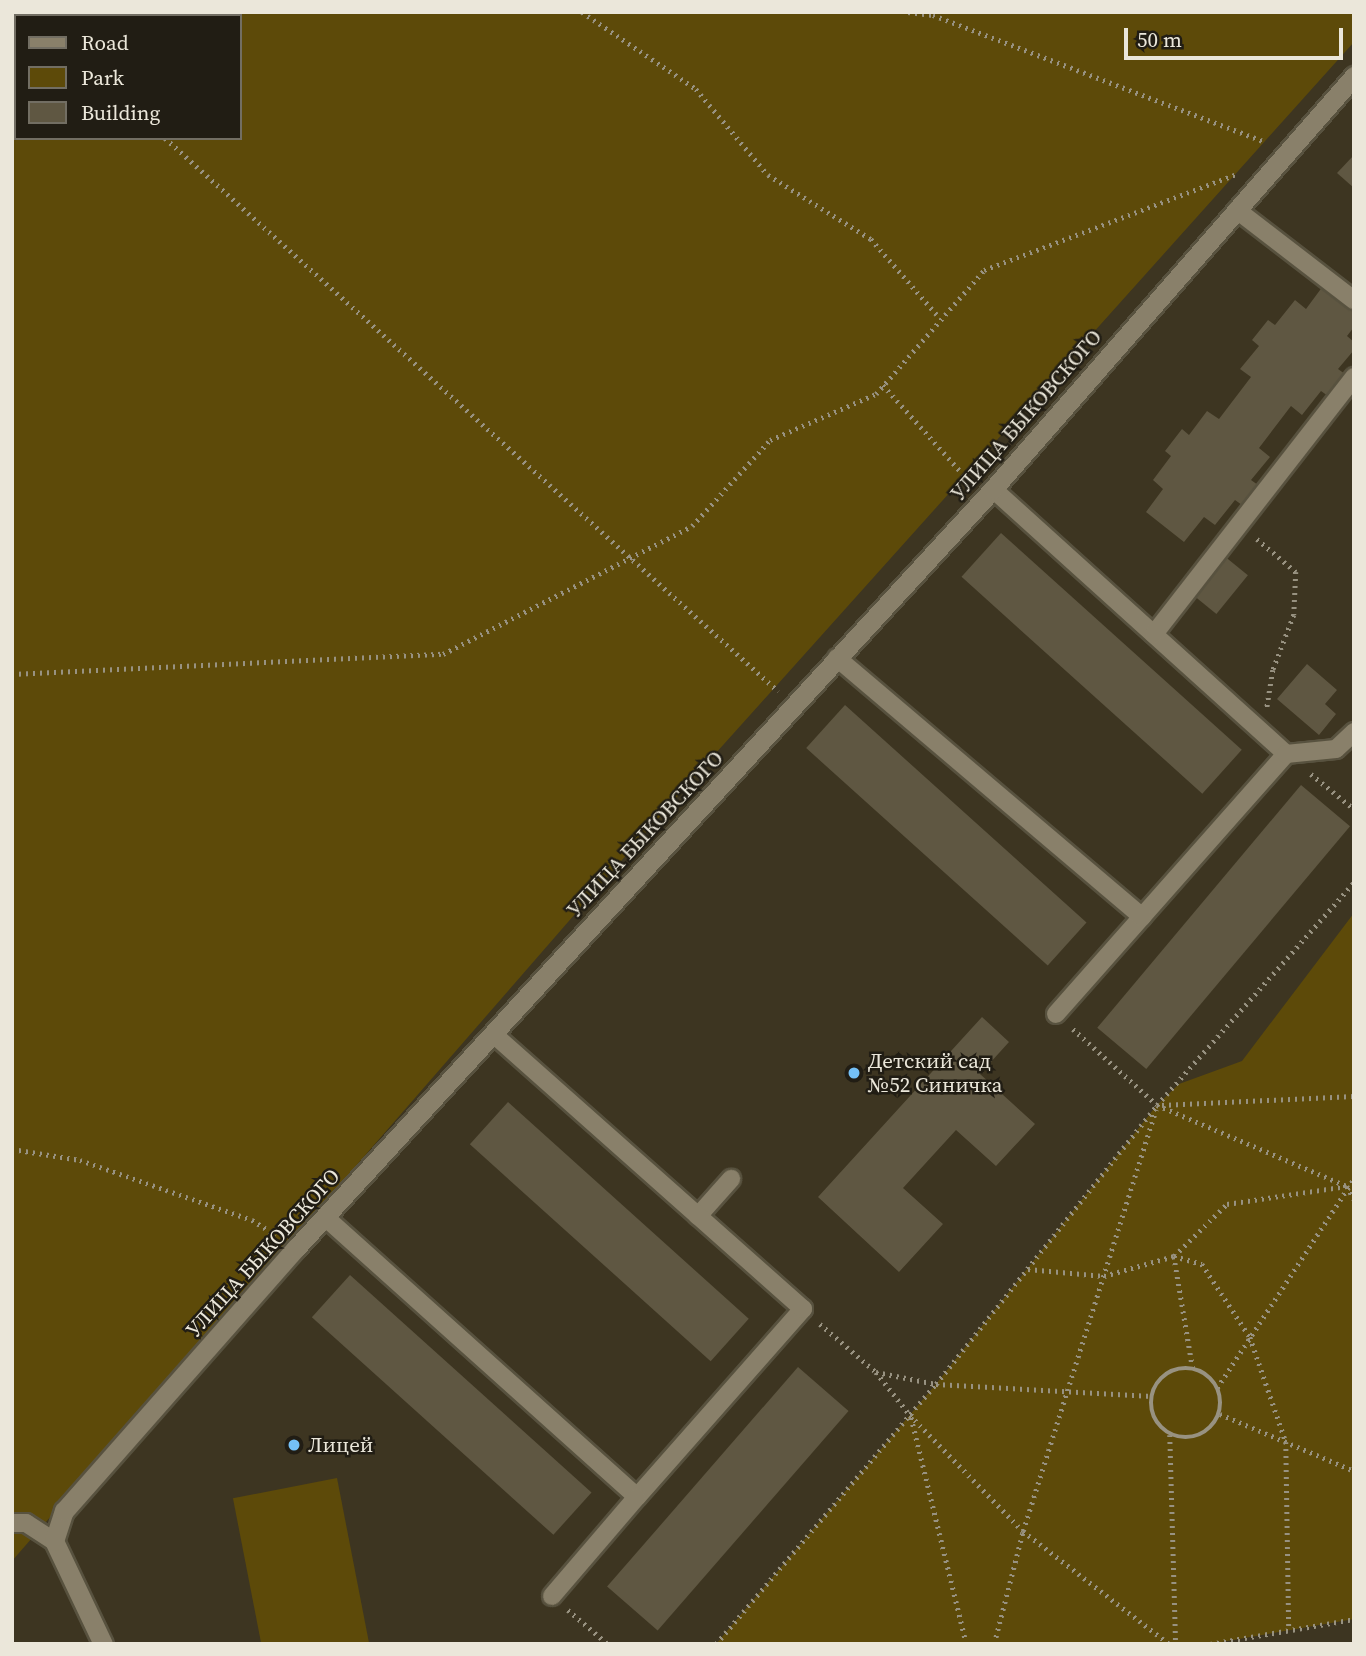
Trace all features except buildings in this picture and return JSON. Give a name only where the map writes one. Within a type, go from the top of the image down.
[{"type":"street","name":"УЛИЦА БЫКОВСКОГО","points":[[54,1541],[64,1511],[296,1248],[989,493],[1354,76]]},
{"type":"street","points":[[54,1541],[103,1644]]},
{"type":"lane","points":[[1237,210],[1350,290]]},
{"type":"lane","points":[[1154,634],[1354,377]]},
{"type":"lane","points":[[989,493],[1154,634],[1286,754]]},
{"type":"lane","points":[[837,658],[1142,918]]},
{"type":"lane","points":[[1056,1014],[1286,754],[1336,749],[1354,732]]},
{"type":"lane","points":[[493,1034],[803,1309],[552,1596]]},
{"type":"lane","points":[[698,1216],[731,1179]]},
{"type":"lane","points":[[325,1217],[637,1497]]},
{"type":"lane","points":[[12,1523],[26,1523],[54,1541]]},
{"type":"path","points":[[582,12],[696,89],[768,175],[871,239],[939,317]]},
{"type":"path","points":[[908,12],[933,15],[1289,150]]},
{"type":"path","points":[[167,140],[794,705]]},
{"type":"path","points":[[12,674],[443,654],[692,526],[770,440],[876,394],[939,317],[984,270],[1235,174],[1265,177]]},
{"type":"path","points":[[883,385],[936,449],[989,493]]},
{"type":"path","points":[[1239,524],[1296,572],[1294,615],[1273,670],[1264,733]]},
{"type":"path","points":[[1286,754],[1354,809]]},
{"type":"path","points":[[716,1644],[936,1384],[1157,1105],[1354,882]]},
{"type":"path","points":[[1056,1014],[1157,1105],[1347,1186],[1354,1199]]},
{"type":"path","points":[[1157,1105],[1354,1096]]},
{"type":"path","points":[[994,1644],[1023,1531],[1157,1105]]},
{"type":"path","points":[[12,1149],[94,1164],[252,1220],[296,1248]]},
{"type":"path","points":[[1217,1388],[1354,1178]]},
{"type":"path","points":[[1027,1269],[1104,1276],[1174,1256],[1227,1204],[1347,1186]]},
{"type":"path","points":[[1174,1256],[1202,1264],[1250,1337],[1286,1442],[1289,1630]]},
{"type":"path","points":[[1174,1256],[1193,1369]]},
{"type":"path","points":[[803,1309],[876,1372],[910,1415],[1023,1531],[1169,1644]]},
{"type":"path","points":[[1193,1369],[1209,1376],[1217,1388],[1220,1414],[1200,1436],[1170,1434],[1154,1418],[1152,1396],[1167,1374],[1193,1369]]},
{"type":"path","points":[[876,1372],[936,1384],[1152,1396]]},
{"type":"path","points":[[1220,1414],[1354,1471]]},
{"type":"path","points":[[910,1415],[966,1644]]},
{"type":"path","points":[[1170,1434],[1176,1644]]},
{"type":"path","points":[[552,1596],[608,1644]]},
{"type":"path","points":[[1210,1644],[1354,1619]]},
{"type":"green space","points":[[12,12],[1354,12],[1354,42],[689,783],[12,1561]]},
{"type":"green space","points":[[1354,913],[1354,1619],[1210,1644],[716,1644],[936,1384],[1157,1105],[1179,1084],[1242,1061]]},
{"type":"green space","points":[[337,1478],[369,1644],[261,1644],[233,1498]]},
{"type":"place","name":"Детский сад №52 Синичка","points":[[854,1073]]},
{"type":"place","name":"Лицей","points":[[294,1445]]}]
